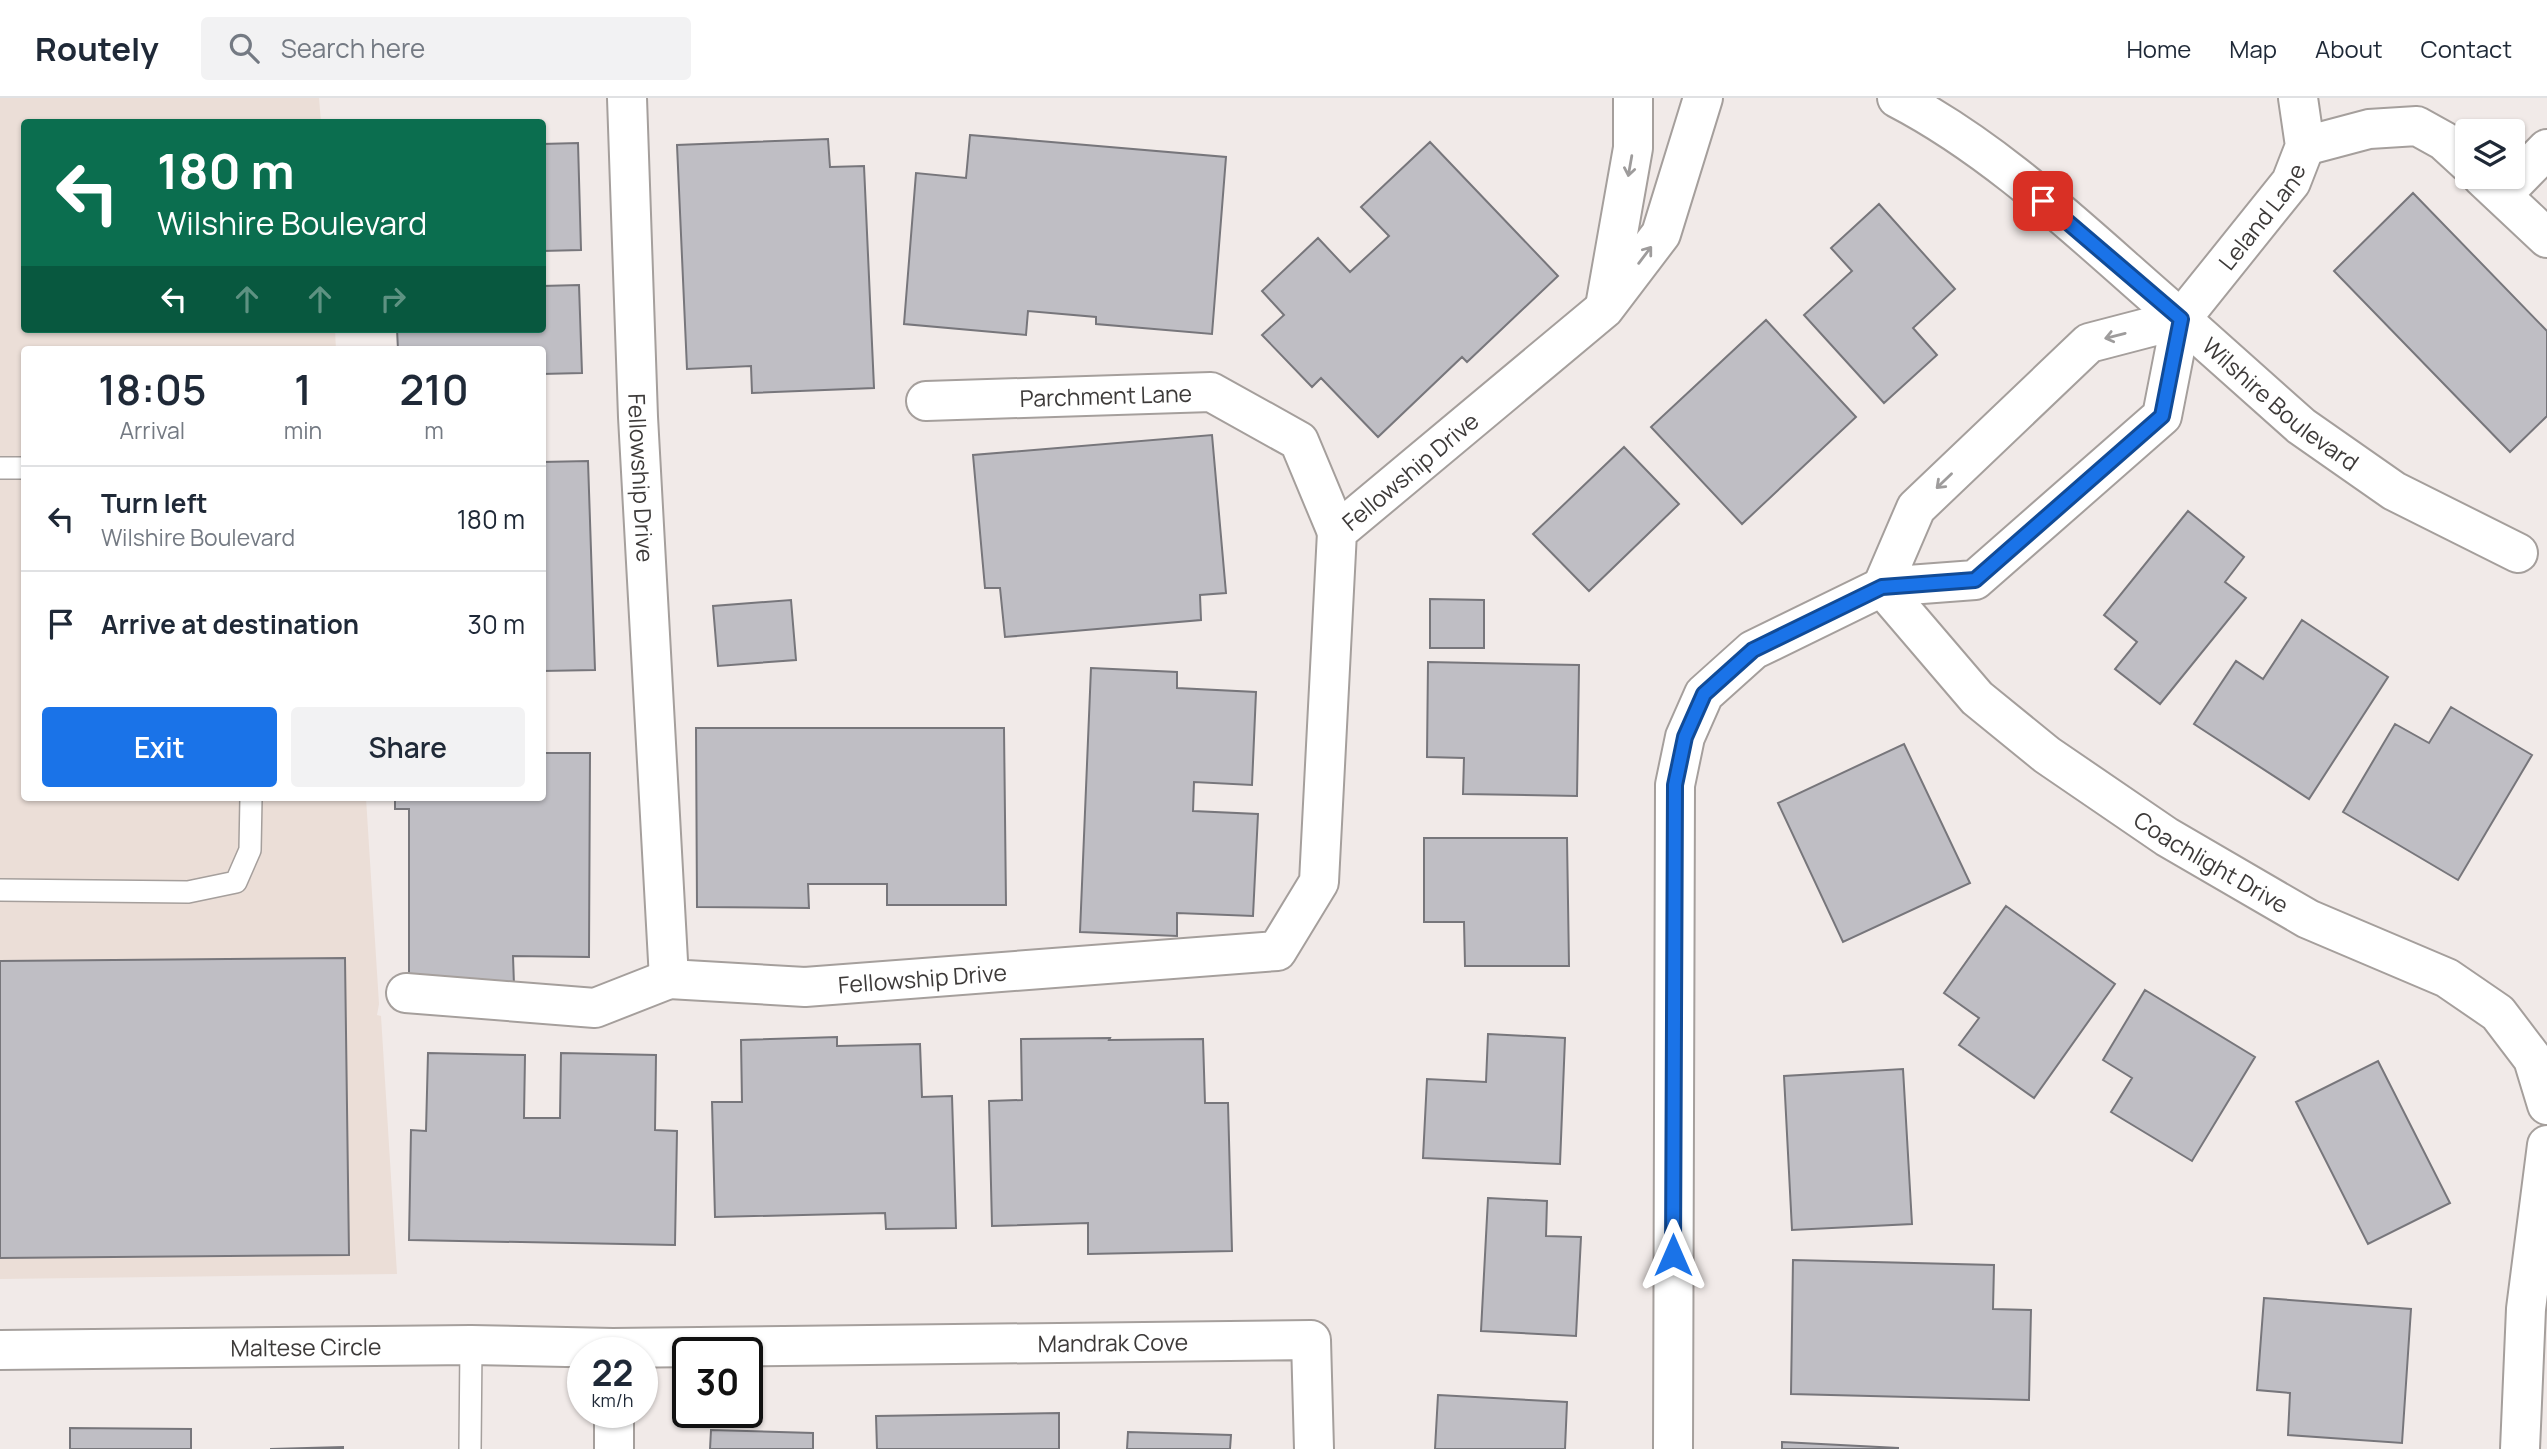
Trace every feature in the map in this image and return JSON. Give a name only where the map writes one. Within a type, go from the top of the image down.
[{"type":"street","name":"Fellowship Drive","points":[[627,98],[638,417],[669,979],[804,987],[1277,951],[1320,882],[1337,532],[1604,309],[1661,234],[1703,98]]},
{"type":"street","points":[[1604,309],[1633,148],[1633,98]]},
{"type":"street","name":"Wilshire Boulevard","points":[[1898,98],[1937,119],[2024,184],[2301,426],[2384,484],[2518,553]]},
{"type":"street","name":"Leland Lane","points":[[2181,319],[2291,182],[2305,146],[2298,98]]},
{"type":"street","points":[[2305,146],[2369,129],[2417,126],[2444,141],[2455,151]]},
{"type":"street","points":[[2525,164],[2547,149]]},
{"type":"street","points":[[2495,189],[2547,238]]},
{"type":"street","points":[[1673,1449],[1675,785],[1685,737],[1704,694],[1753,650],[1882,587],[1975,580],[2162,416],[2181,319],[2089,343],[1916,508],[1882,587]]},
{"type":"street","name":"Parchment Lane","points":[[926,401],[1211,392],[1299,441],[1337,532]]},
{"type":"street","name":"Coachlight Drive","points":[[1882,587],[1977,698],[2058,762],[2167,837],[2308,919],[2447,978],[2498,1013],[2533,1059],[2547,1105]]},
{"type":"street","points":[[406,993],[594,1008],[669,979]]},
{"type":"street","points":[[2520,1449],[2526,1309],[2547,1145]]},
{"type":"street","name":"Mandrak Cove","points":[[804,1345],[1311,1340],[1314,1449]]},
{"type":"street","name":"Maltese Circle","points":[[0,1350],[471,1345],[567,1348]]},
{"type":"street","name":"Maltese Circle","points":[[658,1349],[804,1345]]},
{"type":"street","points":[[614,1428],[614,1449]]},
{"type":"lane","points":[[0,468],[21,468]]},
{"type":"lane","points":[[0,890],[188,892],[236,882],[250,850],[251,801]]},
{"type":"lane","points":[[470,1449],[471,1345]]},
{"type":"shaded area","points":[[0,98],[319,98],[321,119],[21,119],[21,333],[335,333],[336,346],[21,346],[21,801],[366,801],[379,1004],[377,1015],[381,1016],[397,1274],[0,1279]]},
{"type":"building","points":[[970,135],[1226,157],[1212,334],[1096,324],[1096,317],[1028,311],[1026,335],[904,324],[916,173],[966,178]]},
{"type":"building","points":[[828,139],[830,167],[864,166],[874,388],[752,393],[751,366],[687,369],[677,145]]},
{"type":"building","points":[[1430,142],[1558,276],[1467,362],[1462,357],[1378,437],[1321,378],[1312,387],[1262,335],[1284,315],[1262,291],[1318,238],[1350,272],[1389,236],[1361,207]]},
{"type":"building","points":[[578,143],[581,250],[546,251],[546,144]]},
{"type":"building","points":[[2413,193],[2547,331],[2547,416],[2510,452],[2334,271]]},
{"type":"building","points":[[1879,204],[1955,289],[1913,328],[1937,355],[1884,403],[1804,315],[1852,271],[1831,248]]},
{"type":"building","points":[[579,285],[582,373],[546,374],[546,346],[398,346],[397,333],[546,333],[546,286]]},
{"type":"building","points":[[1766,320],[1856,417],[1742,524],[1651,427]]},
{"type":"building","points":[[1212,435],[1226,593],[1200,595],[1201,620],[1005,637],[1000,588],[985,588],[973,455]]},
{"type":"building","points":[[1624,447],[1679,504],[1589,591],[1533,534]]},
{"type":"building","points":[[588,461],[595,670],[546,671],[546,462]]},
{"type":"building","points":[[2188,511],[2244,557],[2225,582],[2246,598],[2160,704],[2115,669],[2137,642],[2104,615]]},
{"type":"building","points":[[1430,599],[1484,600],[1484,648],[1430,648]]},
{"type":"building","points":[[791,600],[796,660],[718,666],[713,606]]},
{"type":"building","points":[[2302,620],[2388,677],[2309,799],[2194,724],[2236,661],[2263,679]]},
{"type":"building","points":[[1428,662],[1579,665],[1577,796],[1463,794],[1464,758],[1427,757]]},
{"type":"building","points":[[1091,668],[1177,672],[1177,688],[1256,692],[1252,785],[1194,782],[1193,811],[1258,814],[1253,916],[1177,913],[1177,936],[1080,932]]},
{"type":"building","points":[[2451,707],[2532,755],[2458,880],[2343,812],[2395,724],[2429,743]]},
{"type":"building","points":[[696,728],[1004,728],[1006,905],[887,905],[887,884],[808,884],[809,908],[697,907]]},
{"type":"building","points":[[1904,744],[1970,883],[1843,942],[1778,803]]},
{"type":"building","points":[[546,753],[590,753],[589,957],[513,956],[514,985],[409,984],[409,809],[395,809],[395,801],[546,801]]},
{"type":"building","points":[[1424,838],[1567,838],[1569,966],[1465,966],[1464,922],[1424,922]]},
{"type":"building","points":[[2006,906],[2115,984],[2034,1098],[1959,1045],[1979,1018],[1944,993]]},
{"type":"building","points":[[345,958],[349,1255],[0,1258],[0,961]]},
{"type":"building","points":[[2145,990],[2255,1057],[2192,1161],[2111,1112],[2132,1078],[2103,1060]]},
{"type":"building","points":[[1488,1034],[1565,1038],[1560,1164],[1423,1158],[1427,1079],[1486,1082]]},
{"type":"building","points":[[837,1037],[837,1046],[920,1044],[922,1097],[952,1096],[956,1228],[886,1229],[885,1213],[715,1217],[712,1102],[742,1102],[741,1040]]},
{"type":"building","points":[[1110,1038],[1109,1040],[1203,1039],[1205,1103],[1228,1103],[1232,1251],[1088,1254],[1088,1223],[992,1226],[989,1101],[1022,1100],[1021,1039]]},
{"type":"building","points":[[428,1053],[525,1055],[524,1118],[560,1118],[561,1053],[656,1055],[655,1130],[677,1131],[675,1245],[409,1240],[411,1130],[426,1131]]},
{"type":"building","points":[[2378,1061],[2450,1203],[2368,1244],[2296,1102]]},
{"type":"building","points":[[1903,1069],[1912,1224],[1792,1230],[1784,1076]]},
{"type":"building","points":[[1488,1198],[1547,1201],[1546,1236],[1581,1237],[1576,1336],[1481,1331]]},
{"type":"building","points":[[1793,1260],[1994,1265],[1993,1309],[2031,1310],[2029,1400],[1791,1394]]},
{"type":"building","points":[[2264,1298],[2411,1309],[2402,1443],[2288,1435],[2290,1393],[2257,1390]]},
{"type":"building","points":[[1438,1395],[1567,1402],[1565,1449],[1435,1449]]},
{"type":"building","points":[[1059,1413],[1059,1449],[877,1449],[876,1416]]},
{"type":"building","points":[[70,1428],[191,1429],[191,1449],[70,1449]]},
{"type":"building","points":[[711,1430],[813,1433],[813,1449],[710,1449]]},
{"type":"building","points":[[1128,1432],[1231,1435],[1230,1449],[1127,1449]]},
{"type":"building","points":[[1782,1442],[1898,1448],[1898,1449],[1782,1449]]},
{"type":"building","points":[[343,1447],[343,1449],[270,1449]]},
{"type":"route","points":[[1673,1255],[1675,785],[1685,737],[1704,694],[1753,650],[1882,587],[1975,580],[2162,416],[2181,319],[2043,201]]}]
